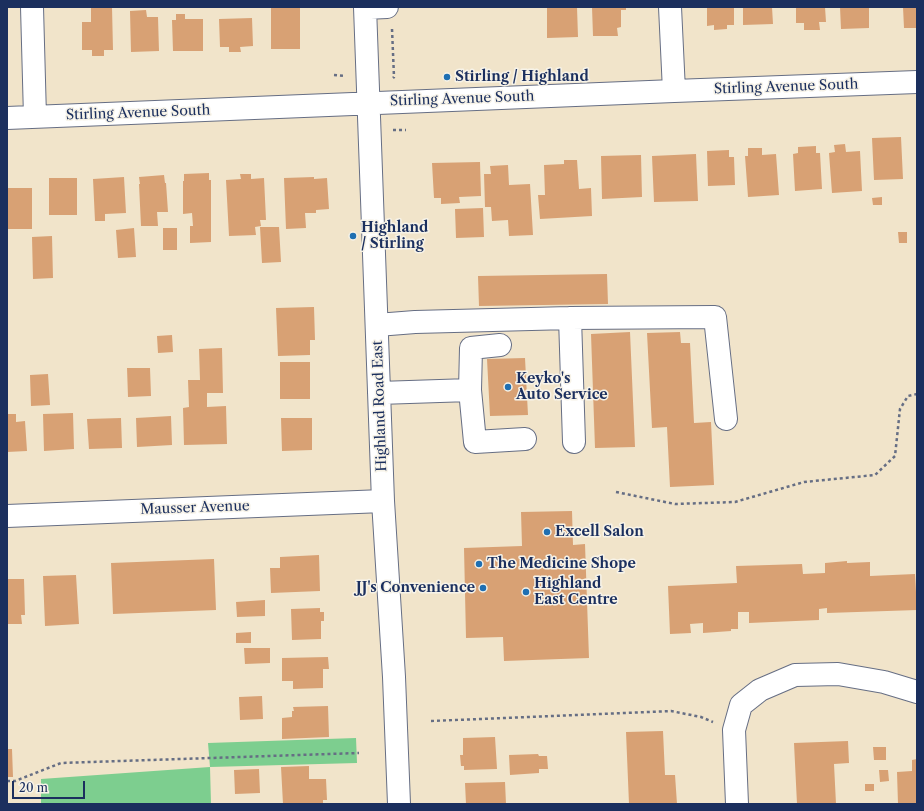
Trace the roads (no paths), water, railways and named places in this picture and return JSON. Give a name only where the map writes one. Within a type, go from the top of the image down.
[{"type":"street","points":[[32,7],[35,117]]},
{"type":"street","points":[[365,8],[387,7]]},
{"type":"street","points":[[670,7],[674,91]]},
{"type":"street","name":"Highland Road East","points":[[365,8],[383,501],[394,684],[399,804]]},
{"type":"street","name":"Stirling Avenue South","points":[[7,118],[917,82]]},
{"type":"street","points":[[377,325],[415,322],[570,318],[715,317],[726,419]]},
{"type":"street","points":[[570,318],[574,442]]},
{"type":"street","points":[[500,346],[471,348],[470,390],[475,442],[525,439]]},
{"type":"street","points":[[380,393],[470,390]]},
{"type":"street","name":"Mausser Avenue","points":[[7,516],[383,501]]},
{"type":"street","points":[[737,804],[734,730],[741,705],[760,690],[795,675],[838,674],[884,682],[917,692]]},
{"type":"place","name":"Stirling / Highland","points":[[447,77]]},
{"type":"place","name":"Highland / Stirling","points":[[353,236]]},
{"type":"place","name":"Keyko's Auto Service","points":[[508,387]]},
{"type":"place","name":"Excell Salon","points":[[547,532]]},
{"type":"place","name":"The Medicine Shope","points":[[479,564]]},
{"type":"place","name":"JJ's Convenience","points":[[483,588]]},
{"type":"place","name":"Highland East Centre","points":[[526,592]]}]
